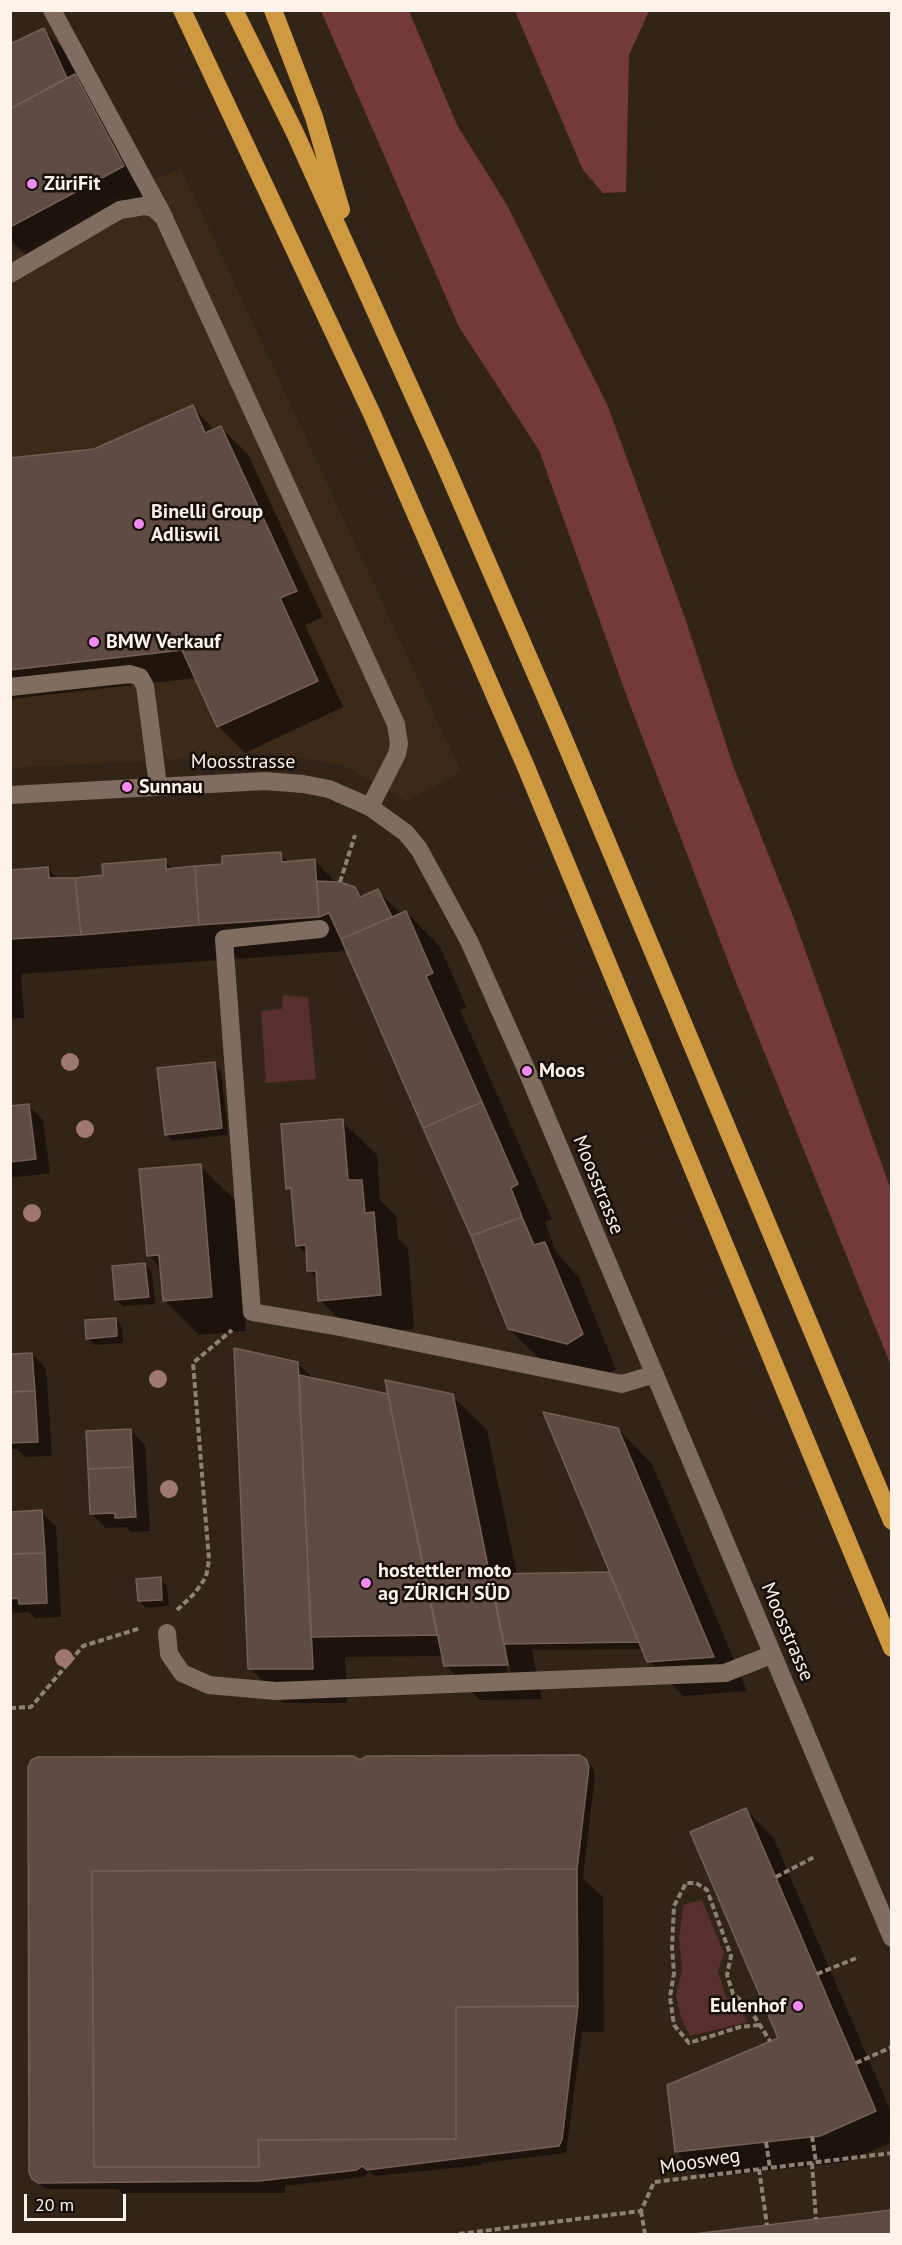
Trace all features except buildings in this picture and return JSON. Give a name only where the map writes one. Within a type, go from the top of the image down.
[{"type":"highway","points":[[182,10],[372,414],[526,767],[891,1648]]},
{"type":"highway","points":[[234,10],[295,133],[357,268],[560,729],[891,1521]]},
{"type":"highway","points":[[273,10],[314,117],[357,268]]},
{"type":"street","points":[[52,10],[164,218],[396,724],[399,744],[397,754],[370,807]]},
{"type":"street","points":[[10,274],[120,210],[144,206],[154,208],[164,218]]},
{"type":"street","points":[[10,687],[130,674],[140,676],[145,686],[158,785]]},
{"type":"street","name":"Moosstrasse","points":[[10,795],[158,785],[265,781],[303,784],[329,789],[370,807],[406,834],[419,849],[469,941],[655,1374],[891,1938]]},
{"type":"street","points":[[320,929],[224,939],[252,1312],[340,1327],[622,1384],[655,1374]]},
{"type":"street","points":[[167,1633],[169,1654],[182,1673],[208,1685],[276,1691],[725,1673],[771,1654]]},
{"type":"path","points":[[340,882],[355,835]]},
{"type":"path","points":[[176,1610],[195,1593],[206,1577],[209,1560],[193,1363],[252,1312]]},
{"type":"path","points":[[10,1708],[31,1707],[83,1646],[146,1626]]},
{"type":"path","points":[[776,1877],[816,1856]]},
{"type":"path","points":[[759,2025],[740,2027],[689,2043],[674,2025],[670,1997],[674,1973],[672,1948],[674,1906],[686,1883],[696,1883],[707,1890],[731,1956],[727,1975],[733,1994],[747,2005],[770,2041]]},
{"type":"path","points":[[818,1974],[859,1957]]},
{"type":"path","points":[[856,2063],[891,2047]]},
{"type":"path","points":[[812,2136],[816,2219]]},
{"type":"path","points":[[766,2142],[770,2168]]},
{"type":"path","name":"Moosweg","points":[[641,2211],[654,2182],[891,2153]]},
{"type":"path","points":[[759,2169],[766,2225]]},
{"type":"path","points":[[459,2235],[641,2211],[645,2235]]},
{"type":"shaded area","points":[[321,11],[409,11],[457,125],[507,205],[607,404],[684,615],[734,768],[793,916],[891,1190],[891,1366],[734,977],[627,697],[539,450],[459,327]]},
{"type":"shaded area","points":[[515,11],[649,11],[629,55],[626,192],[603,193],[583,170]]},
{"type":"shaded area","points":[[181,168],[461,772],[407,801],[343,765],[276,754],[11,768],[10,257],[103,202]]},
{"type":"shaded area","points":[[283,995],[308,997],[316,1079],[266,1083],[261,1011],[282,1009]]},
{"type":"shaded area","points":[[702,1900],[724,1953],[718,1971],[726,1997],[740,2009],[748,2022],[690,2036],[681,2018],[676,1996],[682,1969],[679,1939],[683,1905]]},
{"type":"place","name":"ZüriFit","points":[[32,184]]},
{"type":"place","name":"Binelli Group Adliswil","points":[[139,524]]},
{"type":"place","name":"BMW Verkauf","points":[[94,642]]},
{"type":"place","name":"Sunnau","points":[[127,787]]},
{"type":"place","name":"Moos","points":[[527,1071]]},
{"type":"place","name":"hostettler moto ag ZÜRICH SÜD","points":[[366,1583]]},
{"type":"place","name":"Eulenhof","points":[[798,2006]]}]
